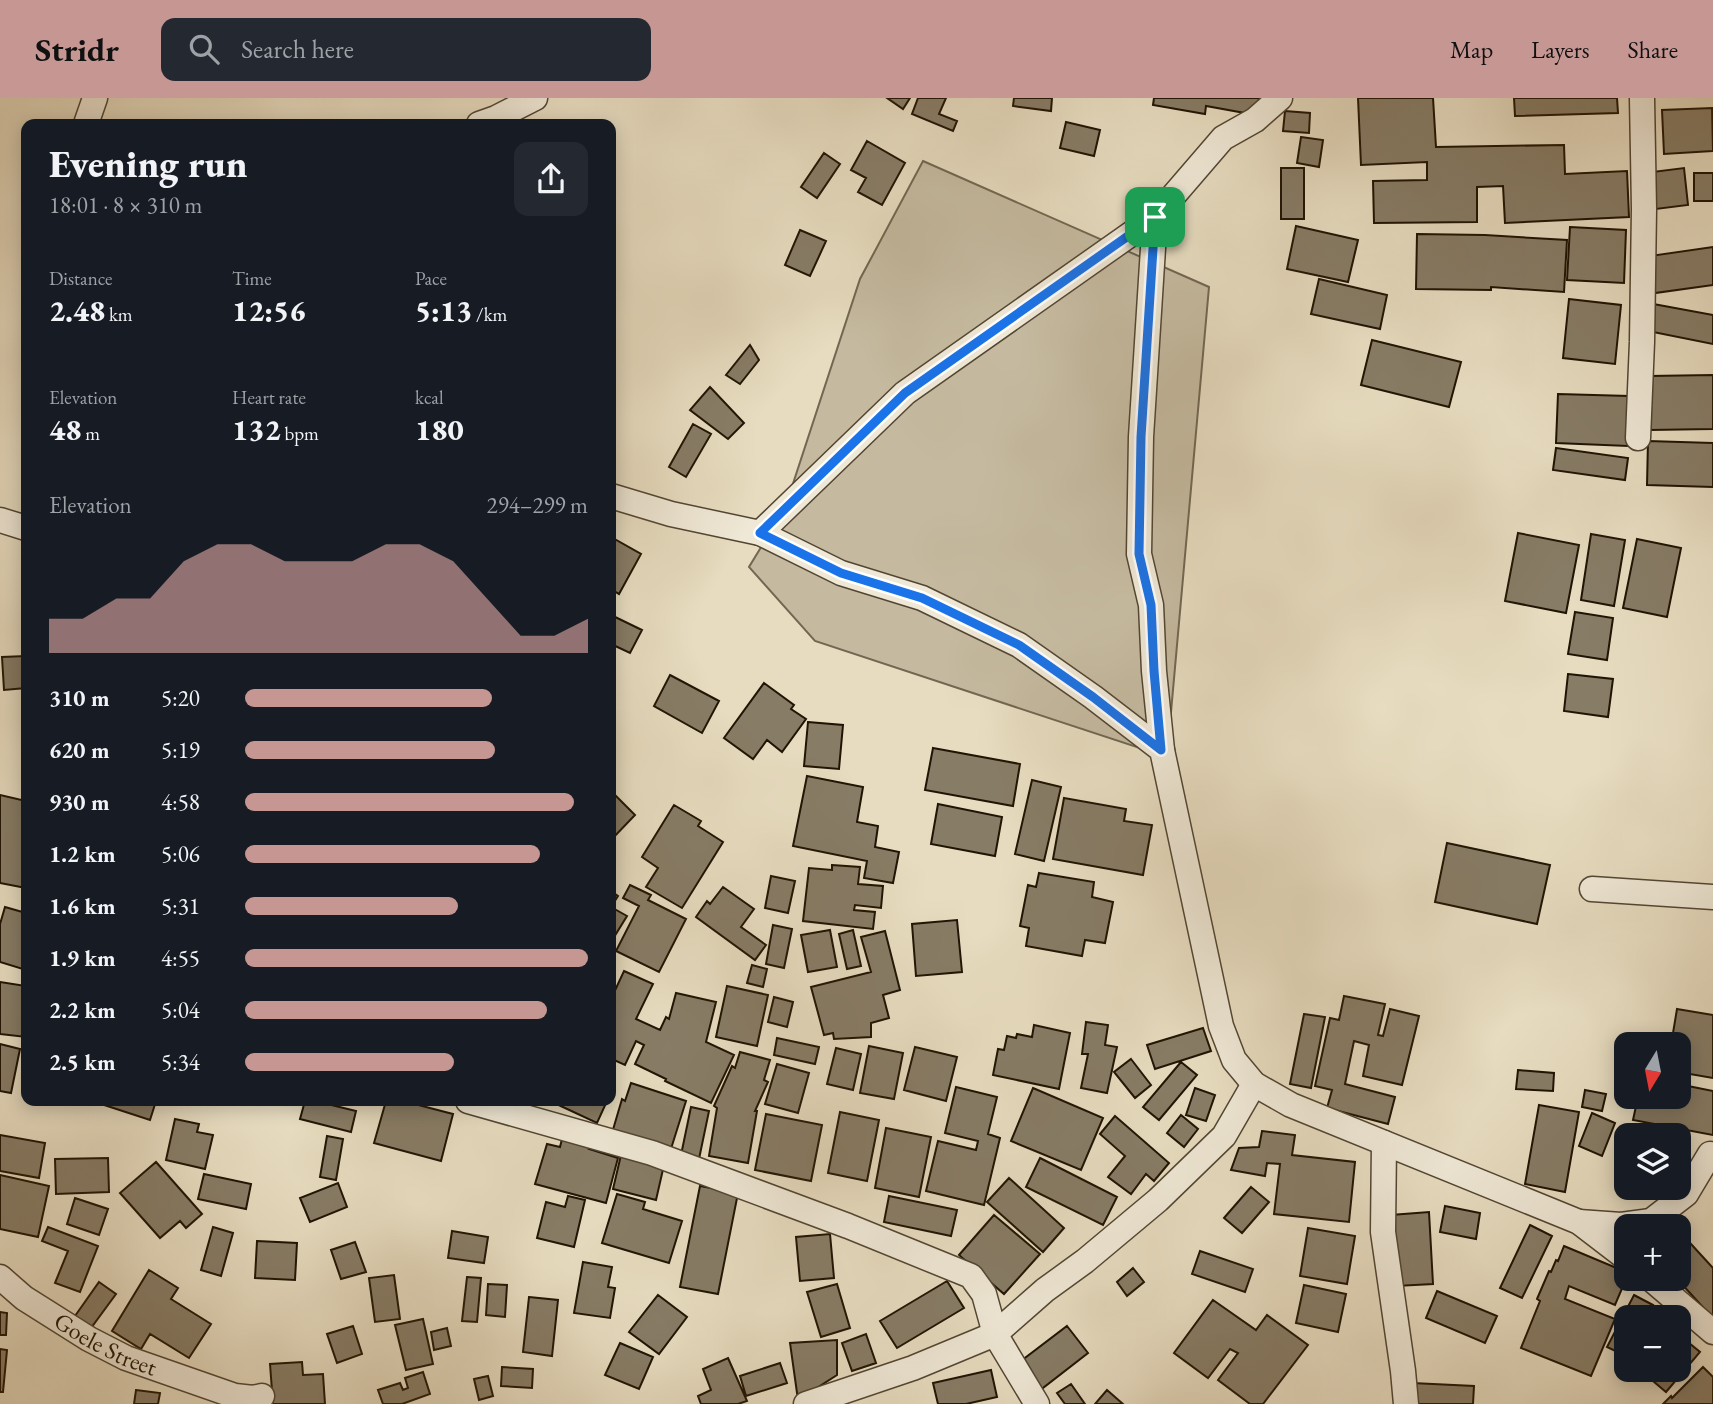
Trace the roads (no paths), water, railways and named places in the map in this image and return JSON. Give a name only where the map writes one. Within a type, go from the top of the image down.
[{"type":"street","points":[[88,119],[95,98]]},
{"type":"street","points":[[493,119],[535,98]]},
{"type":"street","points":[[760,533],[905,393],[1155,217],[1223,138],[1255,120],[1280,98]]},
{"type":"street","points":[[1637,438],[1644,209],[1642,98]]},
{"type":"street","points":[[1155,217],[1141,437],[1139,554],[1151,605],[1161,750],[1221,1026],[1234,1060],[1254,1084],[1292,1105],[1579,1223],[1614,1249]]},
{"type":"street","points":[[616,498],[671,514],[760,533],[841,573],[922,598],[1019,645],[1093,697],[1161,750]]},
{"type":"street","points":[[0,520],[21,526]]},
{"type":"street","points":[[1592,889],[1713,897]]},
{"type":"street","points":[[806,1404],[913,1368],[995,1334],[1045,1290],[1086,1261],[1158,1200],[1224,1136],[1254,1084]]},
{"type":"street","points":[[486,1106],[652,1153],[848,1226],[971,1276],[984,1294],[995,1334],[1037,1404]]},
{"type":"street","points":[[1384,1143],[1383,1232],[1406,1404]]},
{"type":"street","points":[[1579,1223],[1621,1225],[1651,1221],[1686,1194],[1710,1154]]},
{"type":"street","name":"Goele Street","points":[[0,1277],[24,1298],[126,1359],[235,1396],[262,1396]]},
{"type":"street","points":[[1665,1291],[1713,1332]]}]
